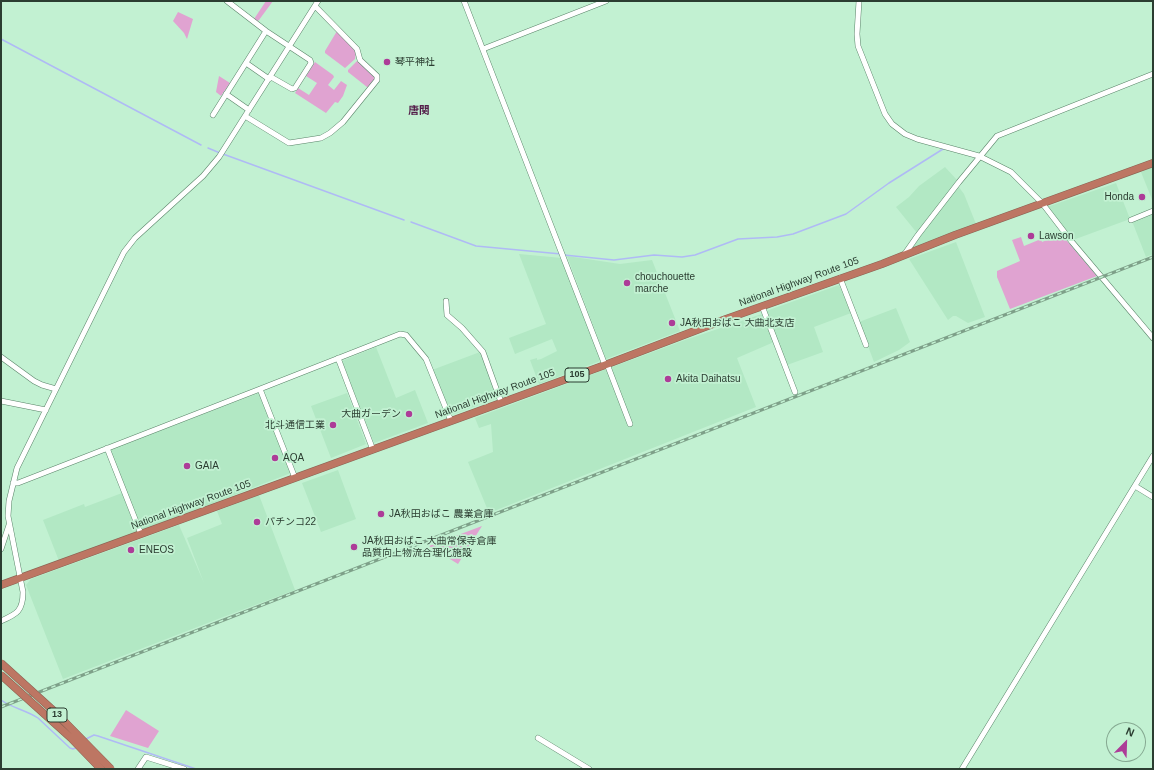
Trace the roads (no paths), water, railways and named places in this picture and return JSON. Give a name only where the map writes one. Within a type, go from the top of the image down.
[{"type":"highway","name":"National Highway Route 105","points":[[1,585],[606,365],[762,306],[1153,163]]},
{"type":"highway","name":"13","points":[[1,663],[55,712],[111,769]]},
{"type":"highway","name":"13","points":[[1,675],[71,738],[101,769]]},
{"type":"street","points":[[227,1],[266,31],[310,60],[312,63],[295,88],[292,89],[270,78],[246,63]]},
{"type":"street","points":[[1,621],[13,616],[21,608],[23,601],[23,592],[10,524],[9,500],[17,468],[124,252],[135,238],[203,176],[220,156],[318,1]]},
{"type":"street","points":[[464,1],[630,424]]},
{"type":"street","points":[[483,49],[606,1]]},
{"type":"street","points":[[859,1],[857,34],[858,46],[885,114],[892,124],[905,134],[917,139],[979,156],[1011,172],[1042,203],[1072,242],[1153,338]]},
{"type":"street","points":[[245,116],[290,143],[321,138],[330,133],[343,122],[377,80],[377,76],[360,60],[356,49],[315,6]]},
{"type":"street","points":[[213,114],[266,31]]},
{"type":"street","points":[[904,255],[979,156],[997,136],[1153,74]]},
{"type":"street","points":[[226,94],[249,110]]},
{"type":"street","points":[[1131,220],[1153,211]]},
{"type":"street","points":[[840,278],[866,345]]},
{"type":"street","points":[[446,301],[447,315],[462,328],[483,352],[501,402]]},
{"type":"street","points":[[762,306],[795,392]]},
{"type":"street","points":[[13,483],[18,483],[400,334],[406,335],[426,359],[451,421]]},
{"type":"street","points":[[1,357],[34,381],[56,389]]},
{"type":"street","points":[[338,358],[373,450]]},
{"type":"street","points":[[260,389],[295,478]]},
{"type":"street","points":[[1,401],[46,410]]},
{"type":"street","points":[[107,448],[141,534]]},
{"type":"street","points":[[962,769],[1153,456]]},
{"type":"street","points":[[1135,486],[1153,497]]},
{"type":"street","points":[[1,549],[3,534],[10,524]]},
{"type":"street","points":[[538,738],[589,769]]},
{"type":"street","points":[[138,769],[146,757],[184,769]]},
{"type":"waterway","points":[[1,39],[201,145]]},
{"type":"waterway","points":[[208,148],[220,153]]},
{"type":"waterway","points":[[564,255],[614,260],[654,255],[682,257],[695,255],[738,239],[777,237],[793,234],[846,214],[889,183],[943,149]]},
{"type":"waterway","points":[[223,154],[404,220]]},
{"type":"waterway","points":[[411,222],[476,246],[561,254]]},
{"type":"waterway","points":[[1,700],[38,718],[70,748],[73,749],[78,747]]},
{"type":"waterway","points":[[86,739],[94,735],[98,736],[196,769]]},
{"type":"railway","points":[[1,707],[1153,257]]},
{"type":"place","name":"琴平神社","points":[[387,62]]},
{"type":"place","name":"Honda","points":[[1142,197]]},
{"type":"place","name":"Lawson","points":[[1031,236]]},
{"type":"place","name":"chouchouette marche","points":[[627,283]]},
{"type":"place","name":"JA秋田おばこ 大曲北支店","points":[[672,323]]},
{"type":"place","name":"Akita Daihatsu","points":[[668,379]]},
{"type":"place","name":"大曲ガーデン","points":[[409,414]]},
{"type":"place","name":"北斗通信工業","points":[[333,425]]},
{"type":"place","name":"AQA","points":[[275,458]]},
{"type":"place","name":"GAIA","points":[[187,466]]},
{"type":"place","name":"JA秋田おばこ 農業倉庫","points":[[381,514]]},
{"type":"place","name":"パチンコ22","points":[[257,522]]},
{"type":"place","name":"JA秋田おばこ 大曲常保寺倉庫 品質向上物流合理化施設","points":[[354,547]]},
{"type":"place","name":"ENEOS","points":[[131,550]]},
{"type":"district","name":"唐関","points":[[419,111]]}]
